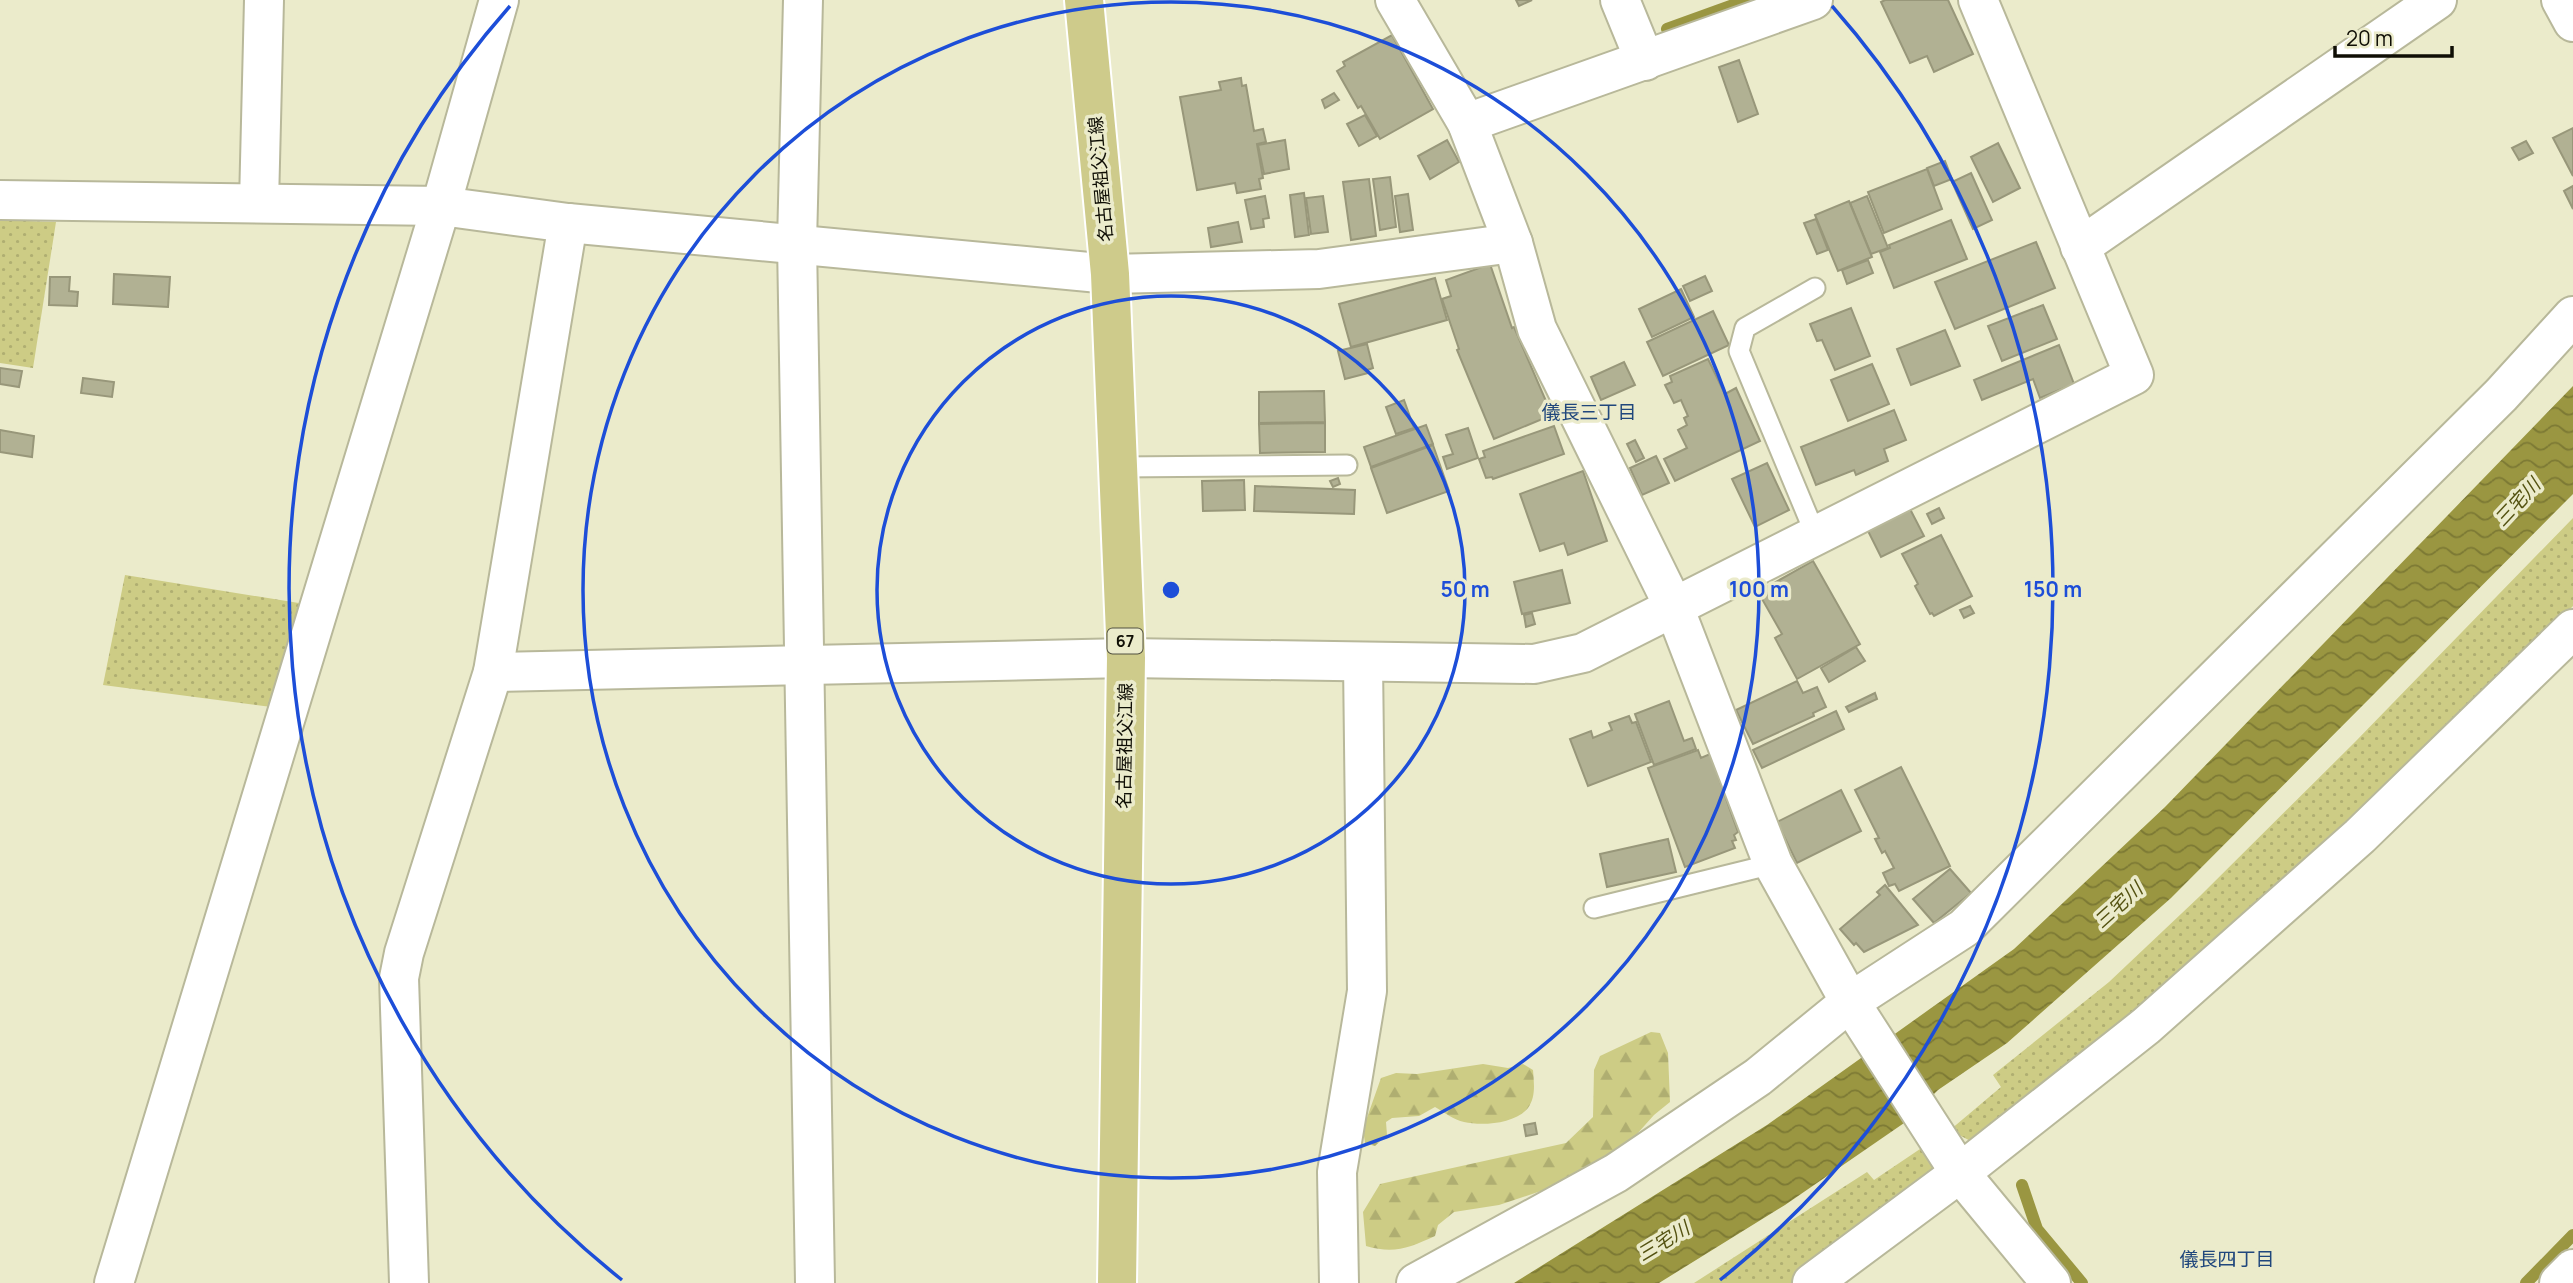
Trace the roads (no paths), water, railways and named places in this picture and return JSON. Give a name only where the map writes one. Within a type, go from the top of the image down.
[{"type":"main road","name":"名古屋祖父江線","points":[[1084,0],[1110,274],[1126,658],[1117,1283]]},
{"type":"street","points":[[259,203],[264,0]]},
{"type":"street","points":[[114,1283],[441,206],[499,0]]},
{"type":"street","points":[[803,0],[797,243],[816,1283]]},
{"type":"street","points":[[1395,0],[1467,123],[1513,243],[1537,329],[1674,607],[1773,864],[1854,1008],[1960,1173],[2052,1283]]},
{"type":"street","points":[[1620,0],[1645,61]]},
{"type":"street","points":[[1467,123],[1813,0]]},
{"type":"street","points":[[493,672],[1126,658],[1534,664],[1583,653],[2134,375],[1978,0]]},
{"type":"street","points":[[2080,247],[2437,0]]},
{"type":"street","points":[[2561,0],[2573,22]]},
{"type":"street","points":[[0,200],[441,206],[568,223],[1110,274],[1319,269],[1513,243]]},
{"type":"street","points":[[409,1283],[399,978],[404,953],[493,672],[568,223]]},
{"type":"street","points":[[1416,1283],[1616,1173],[1758,1077],[1964,928],[2501,395],[2573,316]]},
{"type":"street","points":[[1812,1283],[1960,1173],[2146,1026],[2360,836],[2573,629]]},
{"type":"street","points":[[1339,1283],[1337,1172],[1367,991],[1363,662]]},
{"type":"street","points":[[2560,1283],[2573,1269]]},
{"type":"lane","points":[[1815,288],[1745,327],[1739,352],[1816,536]]},
{"type":"lane","points":[[1118,467],[1347,465]]},
{"type":"lane","points":[[1594,908],[1773,864]]},
{"type":"water","name":"三宅川","points":[[2573,386],[2573,494],[2171,898],[2007,1043],[1938,1090],[1907,1121],[1785,1205],[1659,1283],[1514,1283],[1767,1125],[2014,949],[2165,807]]},
{"type":"waterway","points":[[1667,29],[1747,0]]},
{"type":"waterway","points":[[2022,1185],[2037,1229],[2082,1283]]},
{"type":"waterway","points":[[2526,1283],[2573,1235]]},
{"type":"district","name":"儀長三丁目","points":[[1589,412]]},
{"type":"district","name":"儀長四丁目","points":[[2227,1259]]}]
